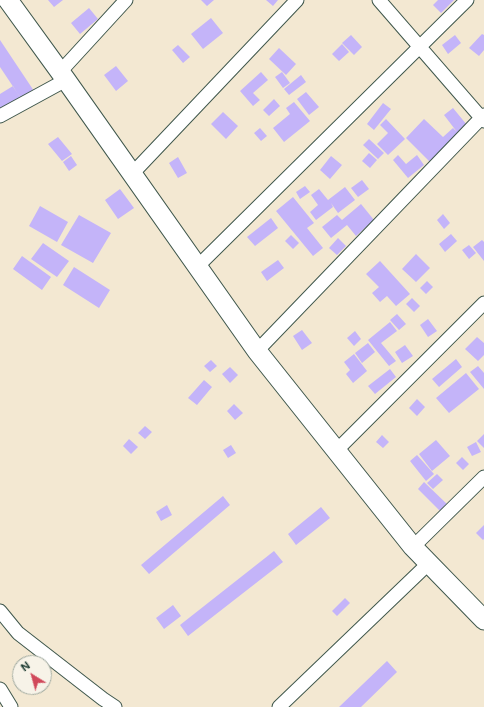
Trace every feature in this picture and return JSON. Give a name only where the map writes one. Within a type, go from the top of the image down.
[{"type":"main road","points":[[8,0],[257,351],[413,547],[484,620]]},
{"type":"street","points":[[0,116],[63,76],[126,0]]},
{"type":"street","points":[[132,174],[297,0]]},
{"type":"street","points":[[257,351],[483,118],[379,0]]},
{"type":"street","points":[[198,268],[467,0]]},
{"type":"street","points":[[336,451],[484,304]]},
{"type":"street","points":[[413,547],[484,477]]},
{"type":"street","points":[[280,707],[429,563]]},
{"type":"street","points":[[0,611],[18,634],[115,707]]},
{"type":"street","points":[[0,689],[11,707]]},
{"type":"building","points":[[48,0],[63,0],[54,7]]},
{"type":"building","points":[[201,0],[214,0],[207,6]]},
{"type":"building","points":[[266,0],[278,0],[273,6]]},
{"type":"building","points":[[438,0],[454,0],[441,13],[433,5]]},
{"type":"building","points":[[89,8],[98,19],[80,34],[71,23]]},
{"type":"building","points":[[211,18],[223,33],[203,49],[191,34]]},
{"type":"building","points":[[482,34],[484,35],[484,50],[479,56],[469,48]]},
{"type":"building","points":[[351,35],[362,47],[354,55],[342,43]]},
{"type":"building","points":[[455,35],[461,43],[448,54],[442,45]]},
{"type":"building","points":[[0,40],[34,91],[22,100],[0,67]]},
{"type":"building","points":[[342,44],[349,52],[339,61],[332,54]]},
{"type":"building","points":[[178,45],[190,57],[183,63],[172,50]]},
{"type":"building","points":[[279,48],[296,64],[286,75],[269,59]]},
{"type":"building","points":[[116,66],[128,81],[116,91],[104,75]]},
{"type":"building","points":[[261,72],[268,80],[253,93],[260,100],[253,106],[240,91]]},
{"type":"building","points":[[282,72],[290,83],[283,88],[275,77]]},
{"type":"building","points":[[301,75],[306,82],[289,95],[284,89]]},
{"type":"building","points":[[13,86],[21,99],[0,111],[0,94]]},
{"type":"building","points":[[306,92],[319,107],[309,115],[297,99]]},
{"type":"building","points":[[274,99],[280,106],[269,116],[263,110]]},
{"type":"building","points":[[294,102],[310,121],[284,142],[273,128],[290,114],[286,108]]},
{"type":"building","points":[[383,103],[391,109],[374,130],[367,124]]},
{"type":"building","points":[[453,108],[467,125],[430,162],[406,138],[424,119],[443,137],[453,128],[457,132],[444,115]]},
{"type":"building","points":[[223,112],[238,126],[226,139],[211,124]]},
{"type":"building","points":[[386,119],[405,139],[388,155],[377,144],[388,133],[380,125]]},
{"type":"building","points":[[260,128],[267,136],[261,141],[254,133]]},
{"type":"building","points":[[58,137],[72,154],[62,161],[48,144]]},
{"type":"building","points":[[369,139],[384,153],[378,159],[363,145]]},
{"type":"building","points":[[369,153],[377,160],[370,168],[362,161]]},
{"type":"building","points":[[398,155],[406,164],[417,155],[424,165],[408,178],[393,160]]},
{"type":"building","points":[[71,156],[77,165],[69,171],[63,162]]},
{"type":"building","points":[[331,156],[342,165],[330,179],[320,170]]},
{"type":"building","points":[[178,157],[187,173],[178,178],[169,163]]},
{"type":"building","points":[[362,180],[369,189],[358,197],[351,188]]},
{"type":"building","points":[[305,186],[310,192],[300,199],[296,192]]},
{"type":"building","points":[[345,187],[355,200],[338,213],[331,203],[333,207],[316,220],[310,212],[318,205],[311,195],[319,189],[328,200]]},
{"type":"building","points":[[120,189],[134,208],[118,219],[105,200]]},
{"type":"building","points":[[293,197],[314,223],[307,228],[323,248],[313,256],[276,211]]},
{"type":"building","points":[[361,204],[374,220],[356,236],[347,225],[331,238],[322,227],[337,215],[342,220]]},
{"type":"building","points":[[40,206],[68,222],[57,242],[29,226]]},
{"type":"building","points":[[443,214],[450,223],[444,229],[437,220]]},
{"type":"building","points":[[79,215],[111,233],[93,263],[61,245]]},
{"type":"building","points":[[271,218],[278,228],[255,246],[247,237]]},
{"type":"building","points":[[451,234],[457,241],[445,252],[439,244]]},
{"type":"building","points":[[291,235],[299,243],[293,249],[285,241]]},
{"type":"building","points":[[338,238],[346,246],[337,255],[329,248]]},
{"type":"building","points":[[482,240],[484,242],[484,261],[473,247]]},
{"type":"building","points":[[43,243],[69,261],[57,277],[31,259]]},
{"type":"building","points":[[469,245],[476,253],[469,259],[462,250]]},
{"type":"building","points":[[416,254],[430,268],[416,282],[402,269]]},
{"type":"building","points":[[22,256],[51,277],[42,290],[13,269]]},
{"type":"building","points":[[278,260],[284,268],[267,281],[261,272]]},
{"type":"building","points":[[380,261],[410,294],[396,306],[387,296],[380,302],[372,293],[379,287],[366,274]]},
{"type":"building","points":[[74,267],[110,290],[99,308],[63,285]]},
{"type":"building","points":[[427,281],[433,287],[426,294],[420,288]]},
{"type":"building","points":[[412,298],[420,306],[414,312],[406,304]]},
{"type":"building","points":[[397,314],[406,324],[399,330],[390,320]]},
{"type":"building","points":[[428,319],[437,331],[428,337],[420,325]]},
{"type":"building","points":[[390,322],[397,331],[381,343],[396,361],[389,366],[368,340]]},
{"type":"building","points":[[302,330],[312,343],[302,350],[293,336]]},
{"type":"building","points":[[355,331],[361,339],[354,346],[347,338]]},
{"type":"building","points":[[477,337],[484,343],[484,355],[478,361],[465,349]]},
{"type":"building","points":[[368,343],[375,352],[362,363],[355,353]]},
{"type":"building","points":[[405,345],[413,356],[402,363],[395,352]]},
{"type":"building","points":[[354,354],[367,371],[353,383],[346,374],[350,370],[344,362]]},
{"type":"building","points":[[456,359],[462,367],[439,387],[432,379]]},
{"type":"building","points":[[211,360],[217,366],[210,372],[204,366]]},
{"type":"building","points":[[478,366],[484,373],[484,389],[470,372]]},
{"type":"building","points":[[230,367],[238,375],[230,383],[222,374]]},
{"type":"building","points":[[390,369],[396,377],[375,394],[368,386]]},
{"type":"building","points":[[466,373],[479,389],[449,413],[436,398]]},
{"type":"building","points":[[204,380],[212,387],[197,405],[188,398]]},
{"type":"building","points":[[417,399],[425,407],[417,416],[409,408]]},
{"type":"building","points":[[234,404],[243,413],[235,420],[227,411]]},
{"type":"building","points":[[145,426],[152,432],[145,439],[138,433]]},
{"type":"building","points":[[484,434],[484,448],[477,441]]},
{"type":"building","points":[[382,435],[389,442],[383,448],[376,442]]},
{"type":"building","points":[[129,439],[138,447],[131,454],[123,446]]},
{"type":"building","points":[[436,440],[450,456],[432,471],[419,454]]},
{"type":"building","points":[[476,442],[481,452],[472,456],[467,447]]},
{"type":"building","points":[[231,445],[236,453],[228,458],[223,450]]},
{"type":"building","points":[[417,455],[434,474],[426,481],[410,461]]},
{"type":"building","points":[[462,457],[469,464],[463,470],[456,463]]},
{"type":"building","points":[[437,474],[443,480],[433,489],[427,483]]},
{"type":"building","points":[[424,482],[448,505],[441,512],[418,489]]},
{"type":"building","points":[[223,496],[230,505],[149,574],[141,565]]},
{"type":"building","points":[[167,505],[172,515],[161,521],[156,512]]},
{"type":"building","points":[[321,507],[330,518],[296,545],[288,534]]},
{"type":"building","points":[[484,525],[484,539],[483,540],[476,533]]},
{"type":"building","points":[[274,551],[283,562],[188,636],[180,625]]},
{"type":"building","points":[[345,598],[350,603],[337,616],[332,611]]},
{"type":"building","points":[[173,605],[181,616],[164,629],[156,618]]},
{"type":"building","points":[[387,661],[397,672],[361,707],[339,707]]}]
